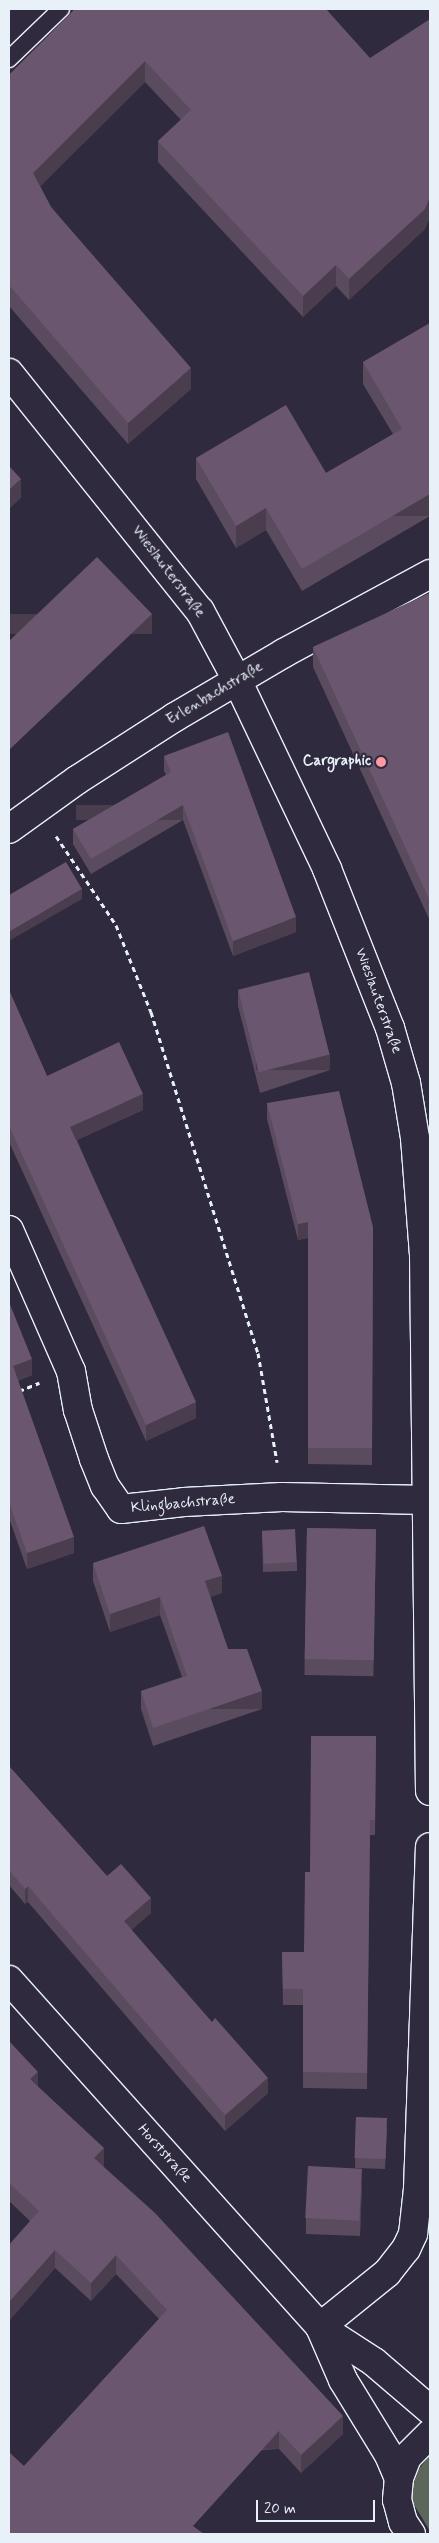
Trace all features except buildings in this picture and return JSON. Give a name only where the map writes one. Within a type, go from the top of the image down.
[{"type":"street","name":"Wieslauterstraße","points":[[12,383],[195,604],[237,680],[327,869],[390,1028],[406,1083],[415,1138],[424,1254],[430,1791]]},
{"type":"street","name":"Erlenbachstraße","points":[[9,829],[120,752],[237,680],[430,574]]},
{"type":"street","name":"Klingbachstraße","points":[[9,1230],[72,1371],[78,1410],[94,1459],[105,1486],[121,1509],[184,1502],[282,1497],[427,1500]]},
{"type":"street","points":[[320,2327],[387,2273],[406,2249],[413,2234],[418,2189],[430,1847]]},
{"type":"street","name":"Horststraße","points":[[9,1980],[320,2327],[374,2362],[430,2410]]},
{"type":"street","name":"Horststraße","points":[[320,2327],[343,2380],[389,2455],[398,2478]]},
{"type":"street","name":"Horststraße","points":[[411,2534],[403,2522],[397,2500],[398,2478],[406,2457],[430,2434]]},
{"type":"lane","points":[[9,59],[61,9]]},
{"type":"path","points":[[36,809],[93,887],[116,925],[151,1012],[258,1353],[271,1414],[282,1497]]},
{"type":"shaded area","points":[[430,2455],[430,2531],[413,2503],[413,2485],[419,2469]]},
{"type":"place","name":"Cargraphic","points":[[381,762]]}]
